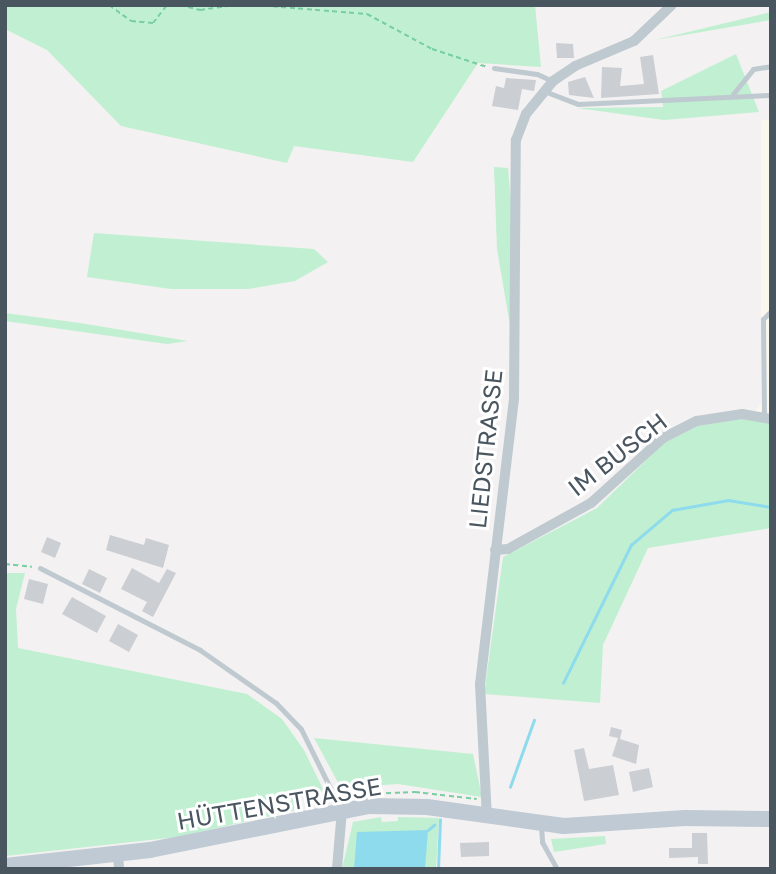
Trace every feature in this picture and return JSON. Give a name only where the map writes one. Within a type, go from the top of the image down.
[{"type":"main road","name":"HÜTTENSTRASSE","points":[[5,866],[119,861],[341,810],[404,805],[541,826],[771,819]]},
{"type":"street","name":"LIEDSTRASSE","points":[[487,818],[480,693],[514,399],[516,140],[526,114],[554,82],[575,66],[634,41],[672,5]]},
{"type":"street","name":"IM BUSCH","points":[[495,550],[508,549],[591,503],[663,438],[697,421],[742,414],[768,418]]},
{"type":"street","points":[[337,869],[341,810]]},
{"type":"lane","points":[[733,94],[753,69],[771,66]]},
{"type":"lane","points":[[494,68],[537,74],[554,82]]},
{"type":"lane","points":[[544,91],[578,104],[612,105],[733,94],[771,95]]},
{"type":"lane","points":[[768,418],[764,319],[771,311]]},
{"type":"lane","points":[[40,568],[200,650],[276,703],[301,729],[341,810]]},
{"type":"lane","points":[[541,826],[542,842],[556,869]]},
{"type":"path","points":[[109,5],[131,20],[153,23],[167,5]]},
{"type":"path","points":[[180,5],[200,9],[237,5]]},
{"type":"path","points":[[256,5],[367,14],[432,49],[494,68]]},
{"type":"path","points":[[5,564],[40,568]]},
{"type":"shaded area","points":[[771,118],[771,416],[754,412],[761,404],[761,121]]},
{"type":"green space","points":[[5,5],[535,5],[541,67],[478,63],[413,162],[294,146],[287,163],[121,126],[47,50],[5,29]]},
{"type":"green space","points":[[771,12],[771,20],[655,40]]},
{"type":"green space","points":[[736,54],[759,112],[664,120],[577,108],[663,107],[661,91]]},
{"type":"green space","points":[[494,167],[508,168],[514,239],[511,331],[497,249]]},
{"type":"green space","points":[[94,233],[314,249],[328,262],[295,281],[248,289],[171,289],[87,277]]},
{"type":"green space","points":[[5,313],[188,341],[167,344],[5,321]]},
{"type":"green space","points":[[742,419],[771,423],[771,528],[648,548],[603,645],[600,703],[484,694],[503,557],[597,508],[664,443],[697,426]]},
{"type":"green space","points":[[5,573],[25,573],[16,609],[18,648],[247,694],[282,719],[304,750],[324,791],[302,796],[293,811],[177,837],[5,856]]},
{"type":"green space","points":[[314,738],[473,754],[482,797],[398,784],[341,788]]},
{"type":"green space","points":[[381,817],[382,822],[398,821],[398,817],[439,818],[436,869],[342,869],[353,822]]},
{"type":"green space","points":[[605,836],[606,844],[554,852],[551,839]]},
{"type":"water","points":[[428,830],[425,869],[354,869],[357,832]]},
{"type":"building","points":[[556,43],[573,44],[574,58],[557,58]]},
{"type":"building","points":[[653,55],[659,94],[601,98],[602,67],[622,68],[620,86],[644,84],[640,57]]},
{"type":"building","points":[[585,77],[594,98],[569,95],[568,82]]},
{"type":"building","points":[[506,78],[536,80],[534,91],[522,89],[518,110],[492,106],[496,86],[504,88]]},
{"type":"building","points":[[110,535],[144,545],[146,538],[169,545],[163,568],[106,550]]},
{"type":"building","points":[[47,537],[61,543],[55,558],[41,552]]},
{"type":"building","points":[[132,568],[159,583],[167,569],[176,573],[153,617],[142,611],[147,602],[121,589]]},
{"type":"building","points":[[89,569],[107,578],[100,593],[82,584]]},
{"type":"building","points":[[29,579],[48,584],[43,604],[24,599]]},
{"type":"building","points":[[72,597],[106,616],[97,633],[62,614]]},
{"type":"building","points":[[118,624],[138,635],[129,652],[109,641]]},
{"type":"building","points":[[611,727],[622,730],[620,739],[639,745],[636,764],[612,756],[618,738],[609,736]]},
{"type":"building","points":[[584,748],[589,769],[613,765],[619,795],[584,801],[574,750]]},
{"type":"building","points":[[649,768],[653,787],[633,792],[629,772]]},
{"type":"building","points":[[692,833],[707,833],[708,864],[698,864],[698,857],[669,858],[669,848],[692,848]]},
{"type":"building","points":[[489,842],[489,856],[461,857],[460,843]]},
{"type":"waterway","points":[[563,683],[631,545],[672,510],[728,500],[771,507]]},
{"type":"waterway","points":[[510,787],[534,720]]},
{"type":"waterway","points":[[438,869],[440,820]]},
{"type":"waterway","points":[[428,830],[434,825]]}]
